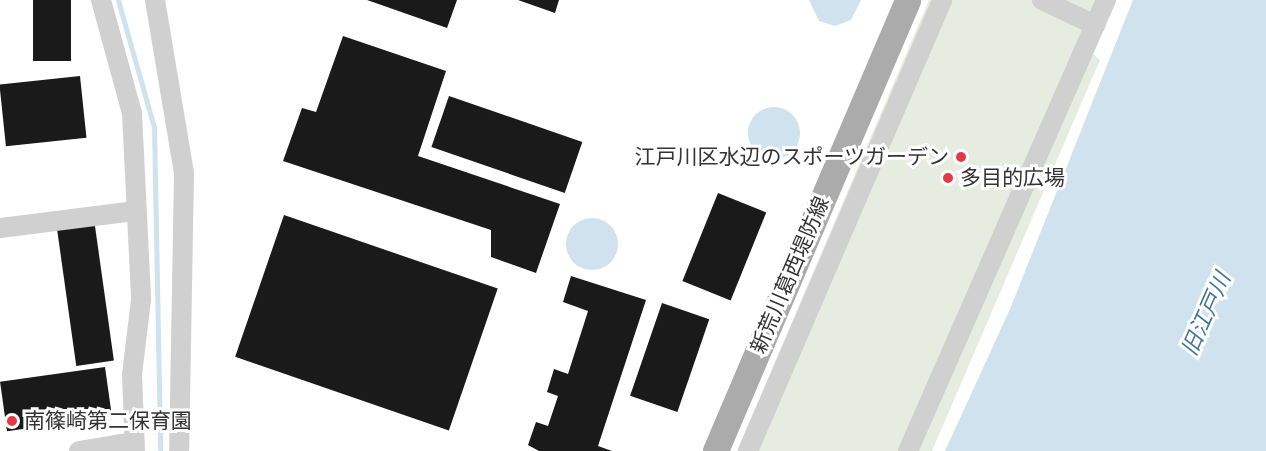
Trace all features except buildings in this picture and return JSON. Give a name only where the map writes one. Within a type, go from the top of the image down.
[{"type":"main road","name":"新荒川葛西堤防線","points":[[716,451],[908,0]]},
{"type":"street","points":[[80,451],[134,446],[132,374],[141,300],[134,211],[132,113],[101,0]]},
{"type":"street","points":[[155,0],[184,173],[179,451]]},
{"type":"street","points":[[748,451],[942,0]]},
{"type":"street","points":[[1042,0],[1095,25]]},
{"type":"street","points":[[908,451],[1106,0]]},
{"type":"street","points":[[0,228],[134,211]]},
{"type":"shaded area","name":"江戸川区水辺のスポーツガーデン","points":[[929,0],[1114,0],[1093,54],[1100,60],[932,451],[737,451]]},
{"type":"water","points":[[809,0],[861,0],[851,20],[835,26],[819,21]]},
{"type":"water","name":"旧江戸川","points":[[1133,0],[1266,0],[1266,451],[945,451],[1010,309]]},
{"type":"water","points":[[769,107],[779,107],[793,114],[800,133],[793,152],[779,159],[769,159],[759,155],[752,148],[748,138],[748,128],[752,118],[759,111]]},
{"type":"water","points":[[587,218],[597,218],[611,225],[618,244],[611,263],[597,270],[587,270],[577,266],[570,259],[566,249],[566,239],[570,229],[577,222]]},
{"type":"waterway","points":[[118,0],[154,127],[160,451]]},
{"type":"place","name":"江戸川区水辺のスポーツガーデン","points":[[961,157]]},
{"type":"place","name":"多目的広場","points":[[948,178]]},
{"type":"place","name":"南篠崎第二保育園","points":[[12,421]]}]
